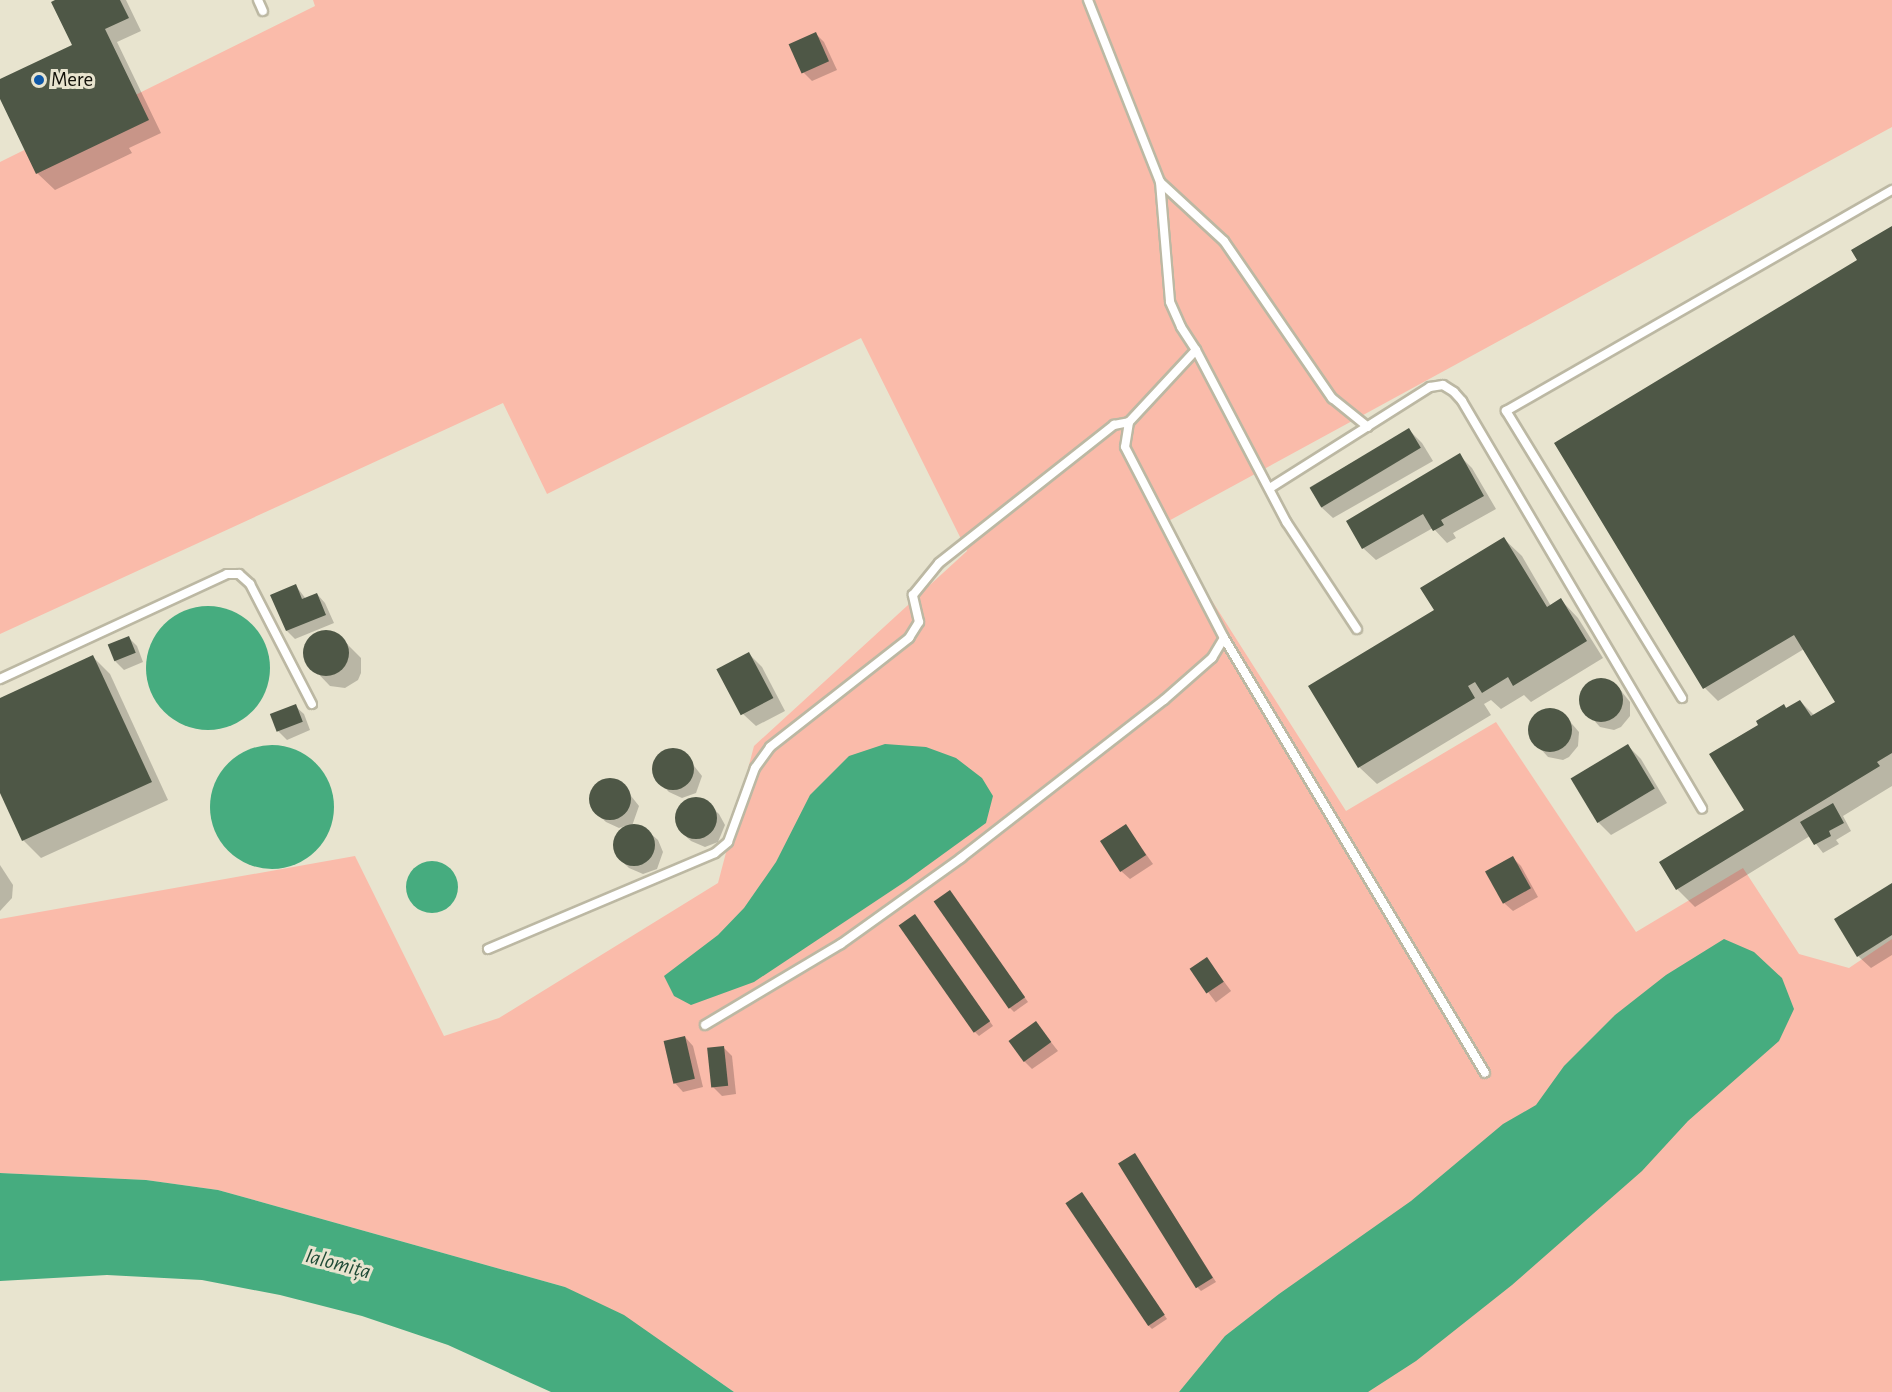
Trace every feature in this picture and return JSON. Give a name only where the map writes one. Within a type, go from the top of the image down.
[{"type":"lane","points":[[258,0],[263,11]]},
{"type":"lane","points":[[1088,0],[1160,182],[1170,302],[1181,327],[1196,350],[1287,523],[1357,629]]},
{"type":"lane","points":[[1160,182],[1224,242],[1332,398],[1368,427]]},
{"type":"lane","points":[[1682,698],[1506,411],[1892,190]]},
{"type":"lane","points":[[1196,350],[1129,422],[1125,447],[1224,638],[1485,1073]]},
{"type":"lane","points":[[1269,488],[1430,387],[1443,385],[1462,401],[1702,809]]},
{"type":"lane","points":[[488,950],[715,853],[728,842],[755,768],[770,747],[808,715],[894,653],[909,638],[919,622],[913,595],[939,563],[1114,425],[1129,422]]},
{"type":"lane","points":[[0,679],[227,574],[239,574],[250,584],[312,704]]},
{"type":"lane","points":[[705,1025],[841,944],[960,858],[1164,700],[1212,658],[1224,638]]},
{"type":"shaded area","points":[[313,0],[1892,0],[1892,127],[1163,524],[1346,811],[1496,722],[1636,932],[1743,868],[1799,954],[1849,968],[1892,939],[1892,1392],[734,1392],[697,1366],[565,1287],[218,1190],[146,1180],[0,1173],[0,919],[355,856],[444,1036],[499,1018],[718,883],[754,746],[967,551],[861,338],[547,494],[503,403],[0,634],[0,162],[315,6]]},
{"type":"water","points":[[208,606],[232,610],[252,624],[266,644],[270,668],[266,692],[252,712],[232,726],[208,730],[184,726],[164,712],[150,692],[146,668],[150,644],[164,624],[184,610]]},
{"type":"water","points":[[885,744],[926,747],[956,758],[982,778],[993,796],[986,823],[906,881],[754,982],[691,1005],[674,996],[664,976],[718,935],[744,908],[776,862],[810,795],[849,756]]},
{"type":"water","points":[[272,745],[296,750],[316,763],[329,783],[334,807],[329,831],[316,851],[296,864],[272,869],[248,864],[228,851],[215,831],[210,807],[215,783],[228,763],[248,750]]},
{"type":"water","points":[[427,861],[437,861],[451,868],[458,887],[451,906],[437,913],[427,913],[417,909],[410,902],[406,892],[406,882],[410,872],[417,865]]},
{"type":"water","points":[[1724,939],[1754,952],[1782,978],[1794,1009],[1779,1041],[1688,1121],[1642,1171],[1512,1285],[1416,1361],[1368,1392],[1179,1392],[1225,1336],[1279,1294],[1411,1201],[1503,1124],[1536,1105],[1564,1066],[1615,1015],[1666,975]]},
{"type":"water","name":"Ialomița","points":[[0,1173],[146,1180],[218,1190],[565,1287],[624,1315],[734,1392],[551,1392],[448,1345],[362,1316],[280,1295],[202,1280],[107,1275],[0,1281]]},
{"type":"building","points":[[55,0],[120,0],[129,18],[105,29],[149,120],[36,174],[0,99],[0,79],[72,45],[51,2]]},
{"type":"building","points":[[816,32],[829,61],[802,73],[789,44]]},
{"type":"building","points":[[1892,226],[1892,753],[1877,762],[1880,766],[1676,890],[1659,862],[1744,810],[1709,754],[1758,725],[1756,721],[1784,704],[1786,708],[1800,700],[1811,716],[1835,702],[1794,635],[1703,689],[1554,443],[1857,260],[1851,250]]},
{"type":"building","points":[[1409,428],[1421,448],[1321,507],[1310,488]]},
{"type":"building","points":[[1460,453],[1484,496],[1441,520],[1444,525],[1433,531],[1423,514],[1362,549],[1346,521]]},
{"type":"building","points":[[1504,537],[1547,607],[1561,598],[1587,641],[1513,686],[1508,677],[1482,693],[1475,682],[1468,686],[1475,698],[1358,768],[1308,686],[1434,610],[1420,588]]},
{"type":"building","points":[[296,584],[302,599],[317,593],[326,615],[286,631],[270,595]]},
{"type":"building","points":[[326,630],[335,631],[342,637],[348,644],[348,662],[342,669],[335,675],[326,676],[317,675],[310,669],[304,662],[303,653],[304,644],[310,637],[317,631]]},
{"type":"building","points":[[129,636],[136,653],[114,661],[108,645]]},
{"type":"building","points":[[749,652],[773,698],[741,715],[716,669]]},
{"type":"building","points":[[93,655],[152,782],[22,841],[0,793],[0,698]]},
{"type":"building","points":[[1601,678],[1617,684],[1623,700],[1617,716],[1601,722],[1585,716],[1579,700],[1585,684]]},
{"type":"building","points":[[296,704],[303,722],[277,732],[270,714]]},
{"type":"building","points":[[1550,708],[1566,714],[1572,730],[1566,746],[1550,752],[1534,746],[1528,730],[1534,714]]},
{"type":"building","points":[[1628,744],[1655,789],[1597,823],[1571,779]]},
{"type":"building","points":[[673,748],[688,754],[694,769],[688,784],[673,790],[658,784],[652,769],[658,754]]},
{"type":"building","points":[[610,778],[625,784],[631,799],[625,814],[610,820],[595,814],[589,799],[595,784]]},
{"type":"building","points":[[696,797],[711,803],[717,818],[711,833],[696,839],[681,833],[675,818],[681,803]]},
{"type":"building","points":[[1833,803],[1844,823],[1829,831],[1831,836],[1814,845],[1800,822]]},
{"type":"building","points":[[634,824],[642,825],[649,830],[654,837],[654,853],[649,860],[642,865],[634,866],[626,865],[619,860],[614,853],[613,845],[614,837],[619,830],[626,825]]},
{"type":"building","points":[[1126,824],[1146,855],[1120,872],[1100,841]]},
{"type":"building","points":[[1513,856],[1531,888],[1503,904],[1485,872]]},
{"type":"building","points":[[1892,883],[1892,935],[1857,957],[1834,919]]},
{"type":"building","points":[[950,890],[1025,997],[1009,1009],[934,901]]},
{"type":"building","points":[[915,914],[990,1021],[974,1033],[899,925]]},
{"type":"building","points":[[1207,957],[1224,982],[1206,994],[1190,969]]},
{"type":"building","points":[[1036,1021],[1051,1042],[1024,1062],[1008,1041]]},
{"type":"building","points":[[685,1036],[695,1079],[673,1084],[664,1041]]},
{"type":"building","points":[[724,1046],[728,1086],[711,1088],[707,1048]]},
{"type":"building","points":[[1135,1153],[1213,1278],[1196,1288],[1118,1164]]},
{"type":"building","points":[[1082,1192],[1165,1315],[1148,1326],[1065,1203]]},
{"type":"place","name":"Mere","points":[[39,80]]}]
